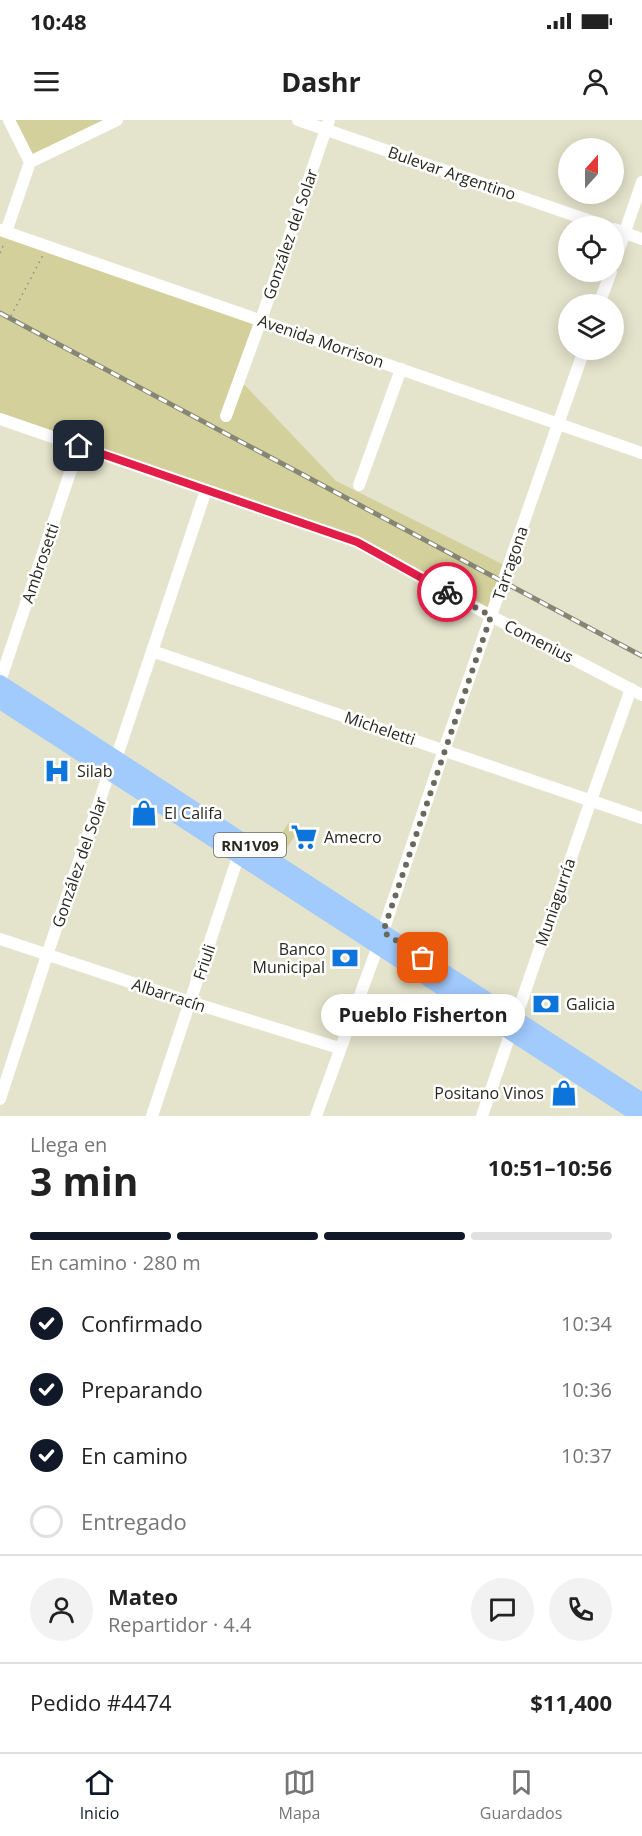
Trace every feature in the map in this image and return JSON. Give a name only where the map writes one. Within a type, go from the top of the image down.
[{"type":"main road","name":"RN1V09","points":[[0,682],[113,766]]},
{"type":"main road","name":"RN1V09","points":[[0,701],[113,766],[513,1025],[642,1101]]},
{"type":"main road","name":"RN1V09","points":[[513,1025],[640,1116]]},
{"type":"street","points":[[9,120],[30,162]]},
{"type":"street","points":[[3,231],[30,162],[117,120]]},
{"type":"street","name":"Bulevar Argentino","points":[[298,120],[327,125],[577,216]]},
{"type":"street","name":"González del Solar","points":[[226,416],[327,125]]},
{"type":"street","points":[[624,220],[642,182]]},
{"type":"street","name":"Avenida Morrison","points":[[3,231],[642,453]]},
{"type":"street","points":[[624,233],[642,239]]},
{"type":"street","name":"Tarragona","points":[[316,1116],[380,939],[580,360]]},
{"type":"street","points":[[358,485],[400,369]]},
{"type":"street","name":"Comenius","points":[[0,419],[357,542],[491,616],[637,692]]},
{"type":"street","name":"Ambrosetti","points":[[0,682],[79,446]]},
{"type":"street","name":"González del Solar","points":[[0,1099],[206,490]]},
{"type":"street","name":"Micheletti","points":[[152,651],[642,818]]},
{"type":"street","name":"Muniagurría","points":[[482,1116],[591,800],[637,692]]},
{"type":"street","name":"Friuli","points":[[152,1116],[241,848]]},
{"type":"street","name":"Albarracín","points":[[0,939],[190,1002],[339,1048]]},
{"type":"path","points":[[10,316],[48,246]]},
{"type":"shaded area","points":[[9,120],[117,120],[30,162]]},
{"type":"shaded area","points":[[0,230],[261,320],[239,379],[336,481],[508,567],[491,616],[357,542],[0,419]]},
{"type":"shaded area","points":[[289,822],[299,829],[283,854],[273,847]]},
{"type":"railway","points":[[0,313],[642,656]]},
{"type":"way so far","points":[[423,958],[383,932],[491,616],[447,592]]},
{"type":"place","name":"Silab","points":[[57,771]]},
{"type":"place","name":"El Califa","points":[[144,813]]},
{"type":"place","name":"Amecro","points":[[304,837]]},
{"type":"place","name":"Banco Municipal","points":[[345,958]]},
{"type":"place","name":"Pueblo Fisherton","points":[[423,958]]},
{"type":"place","name":"Galicia","points":[[546,1004]]},
{"type":"place","name":"Positano Vinos","points":[[564,1093]]},
{"type":"route","points":[[79,446],[357,542],[447,592]]}]
